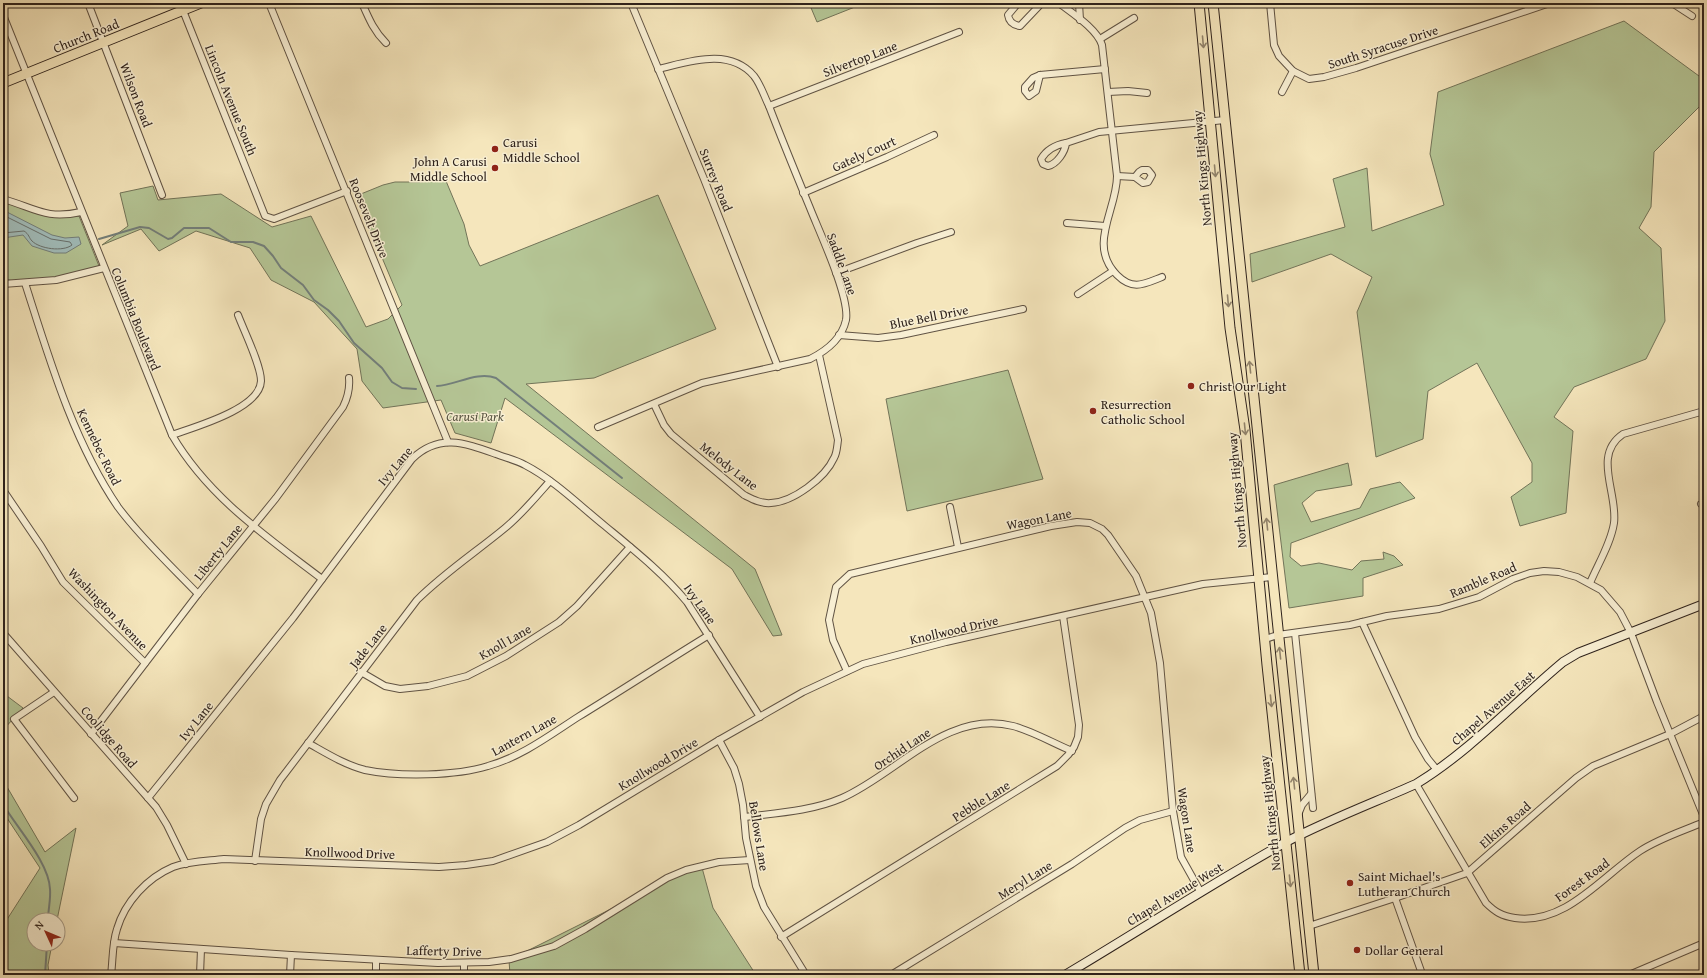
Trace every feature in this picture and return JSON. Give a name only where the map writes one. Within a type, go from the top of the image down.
[{"type":"main road","name":"Church Road","points":[[3,83],[104,42],[182,7],[201,3]]},
{"type":"main road","name":"North Kings Highway","points":[[1199,3],[1230,328],[1245,430],[1258,578],[1300,975]]},
{"type":"main road","name":"North Kings Highway","points":[[1213,3],[1314,975]]},
{"type":"street","name":"Wilson Road","points":[[88,3],[162,195]]},
{"type":"street","name":"Roosevelt Drive","points":[[269,3],[347,191],[448,442]]},
{"type":"street","points":[[362,3],[371,24],[377,34],[386,43]]},
{"type":"street","name":"Surrey Road","points":[[631,3],[778,367]]},
{"type":"street","points":[[1018,3],[1008,15],[1010,22],[1015,26],[1020,26],[1041,5]]},
{"type":"street","points":[[1032,3],[1041,5]]},
{"type":"street","points":[[1059,3],[1100,39],[1113,130],[1117,176],[1117,188],[1105,226],[1105,251],[1108,262],[1113,271],[1121,279],[1132,285],[1142,285],[1162,277]]},
{"type":"street","points":[[1079,3],[1080,20]]},
{"type":"street","name":"South Syracuse Drive","points":[[1270,3],[1274,44],[1282,60],[1293,71],[1309,79],[1324,77],[1364,66],[1550,3]]},
{"type":"street","points":[[1672,3],[1692,16]]},
{"type":"street","name":"Lincoln Avenue South","points":[[182,7],[265,216],[274,220],[347,191]]},
{"type":"street","name":"Columbia Boulevard","points":[[3,16],[28,74],[81,212],[172,435],[182,452],[215,492],[254,526],[322,579]]},
{"type":"street","points":[[1100,39],[1134,18]]},
{"type":"street","name":"Silvertop Lane","points":[[769,106],[959,32]]},
{"type":"street","name":"Saddle Lane","points":[[598,427],[702,384],[810,359],[819,355],[833,342],[839,335],[846,319],[845,303],[836,273],[769,106],[759,84],[753,75],[730,61],[722,58],[698,60],[658,69]]},
{"type":"street","points":[[1040,75],[1105,69]]},
{"type":"street","points":[[1282,92],[1293,71]]},
{"type":"street","points":[[1108,92],[1128,91],[1147,93]]},
{"type":"street","points":[[1066,143],[1099,132],[1211,120],[1225,120]]},
{"type":"street","name":"Gately Court","points":[[803,193],[934,135]]},
{"type":"street","points":[[1117,176],[1135,177]]},
{"type":"street","points":[[3,199],[52,215],[67,215],[81,212]]},
{"type":"street","points":[[1067,223],[1105,226]]},
{"type":"street","points":[[836,273],[916,242],[951,232]]},
{"type":"street","points":[[3,284],[56,280],[104,268]]},
{"type":"street","points":[[1078,294],[1113,271]]},
{"type":"street","name":"Kennebec Road","points":[[25,283],[51,362],[69,409],[99,475],[130,522],[198,594]]},
{"type":"street","name":"Blue Bell Drive","points":[[839,335],[878,338],[901,335],[1023,309]]},
{"type":"street","points":[[172,435],[237,410],[256,395],[260,386],[259,371],[238,315]]},
{"type":"street","name":"Melody Lane","points":[[654,404],[664,425],[671,434],[744,495],[765,503],[784,500],[802,492],[816,481],[830,466],[836,453],[838,440],[819,355]]},
{"type":"street","name":"Liberty Lane","points":[[91,734],[198,594],[276,498],[343,407],[350,387],[349,378]]},
{"type":"street","points":[[1590,583],[1614,523],[1614,504],[1607,458],[1610,447],[1616,439],[1623,434],[1704,411]]},
{"type":"street","name":"Ivy Lane","points":[[148,798],[293,618],[412,459],[429,446],[448,442],[474,446],[525,464],[550,481],[652,565],[676,588],[687,602],[760,717]]},
{"type":"street","name":"Jade Lane","points":[[256,861],[261,819],[266,804],[280,780],[361,672],[417,600],[432,585],[506,527],[529,506],[550,481]]},
{"type":"street","name":"Washington Avenue","points":[[3,490],[41,546],[63,582],[145,663]]},
{"type":"street","points":[[950,507],[958,547]]},
{"type":"street","name":"Wagon Lane","points":[[847,671],[833,640],[829,620],[836,587],[850,574],[860,570],[1051,526],[1077,522],[1090,523],[1102,529],[1108,535],[1136,576],[1151,613],[1160,663],[1173,811],[1181,857],[1200,892]]},
{"type":"street","name":"Knoll Lane","points":[[361,672],[385,686],[400,688],[428,686],[467,676],[506,656],[559,622],[577,606],[630,546]]},
{"type":"street","name":"Ramble Road","points":[[1265,639],[1278,635],[1362,622],[1387,616],[1439,609],[1479,597],[1513,579],[1530,573],[1544,571],[1559,572],[1590,583],[1601,590],[1609,598],[1620,612],[1631,633],[1704,817]]},
{"type":"street","name":"Knollwood Drive","points":[[111,975],[117,929],[134,896],[144,886],[173,867],[224,859],[439,867],[492,861],[547,842],[579,825],[802,692],[863,664],[946,642],[1202,584],[1272,577]]},
{"type":"street","name":"Chapel Avenue East","points":[[1300,835],[1416,784],[1438,770],[1451,761],[1563,662],[1578,653],[1704,604]]},
{"type":"street","name":"Pebble Lane","points":[[781,937],[1004,800],[1057,766],[1072,751],[1078,737],[1079,725],[1063,616]]},
{"type":"street","points":[[1362,622],[1415,737],[1428,759],[1438,770]]},
{"type":"street","name":"Coolidge Road","points":[[3,633],[156,808],[167,825],[186,864]]},
{"type":"street","points":[[1295,633],[1313,808]]},
{"type":"street","name":"Lantern Lane","points":[[308,743],[365,770],[419,774],[467,771],[489,766],[509,758],[548,736],[709,635]]},
{"type":"street","points":[[54,692],[14,719],[74,798]]},
{"type":"street","name":"Elkins Road","points":[[1309,926],[1395,898],[1467,872],[1576,778],[1593,766],[1670,734],[1704,716]]},
{"type":"street","name":"Orchid Lane","points":[[744,817],[805,809],[842,798],[881,776],[939,737],[964,727],[984,722],[1014,726],[1072,751]]},
{"type":"street","name":"Bellows Lane","points":[[720,740],[734,768],[739,784],[750,860],[764,907],[781,937],[806,975]]},
{"type":"street","name":"Forest Road","points":[[1416,784],[1486,903],[1501,915],[1523,919],[1546,916],[1562,910],[1641,850],[1661,839],[1704,822]]},
{"type":"street","points":[[1297,816],[1311,794]]},
{"type":"street","name":"Meryl Lane","points":[[891,975],[1072,864],[1125,828],[1140,820],[1173,811]]},
{"type":"street","name":"Chapel Avenue West","points":[[1065,975],[1200,892],[1300,835]]},
{"type":"street","name":"Lafferty Drive","points":[[114,943],[376,960],[438,963],[489,962],[511,959],[554,946],[585,929],[667,878],[686,870],[719,862],[750,860]]},
{"type":"street","points":[[1395,898],[1421,971]]},
{"type":"street","points":[[1629,975],[1704,943]]},
{"type":"street","points":[[200,975],[201,949]]},
{"type":"street","points":[[290,975],[291,955]]},
{"type":"street","points":[[376,960],[376,975]]},
{"type":"street","points":[[464,962],[464,975]]},
{"type":"green space","points":[[809,3],[865,3],[817,22]]},
{"type":"green space","points":[[1624,21],[1699,76],[1704,73],[1704,102],[1654,152],[1651,207],[1639,228],[1661,248],[1665,321],[1646,359],[1574,387],[1554,417],[1573,431],[1566,513],[1520,526],[1511,497],[1532,482],[1532,463],[1477,363],[1428,391],[1423,439],[1376,457],[1357,312],[1372,277],[1331,254],[1252,282],[1250,254],[1345,227],[1333,179],[1367,168],[1372,231],[1444,205],[1430,154],[1438,92]]},
{"type":"green space","name":"Carusi Park","points":[[442,179],[446,181],[464,224],[469,245],[480,266],[658,195],[716,329],[594,378],[526,384],[755,569],[782,635],[773,636],[732,569],[505,398],[491,443],[455,433],[441,400],[383,408],[362,381],[357,349],[314,302],[271,280],[250,248],[196,231],[159,251],[141,229],[102,245],[128,226],[120,193],[153,186],[158,200],[221,194],[272,227],[311,216],[366,327],[388,319],[402,305],[356,196],[383,185],[395,182],[420,182]]},
{"type":"green space","points":[[3,200],[47,216],[79,216],[101,271],[26,283],[3,279]]},
{"type":"green space","points":[[1008,370],[1043,479],[907,511],[886,399]]},
{"type":"green space","points":[[1348,463],[1352,485],[1316,491],[1302,503],[1311,522],[1360,508],[1370,489],[1400,482],[1415,498],[1291,543],[1290,557],[1301,566],[1319,563],[1352,570],[1361,561],[1384,559],[1383,552],[1394,556],[1403,565],[1363,578],[1363,596],[1289,608],[1274,485]]},
{"type":"green space","points":[[3,693],[23,708],[3,730]]},
{"type":"green space","points":[[3,780],[45,852],[76,828],[59,912],[26,912],[26,952],[50,952],[48,965],[49,975],[3,975],[3,922],[6,921],[40,868],[5,815],[3,816]]},
{"type":"green space","points":[[701,864],[713,908],[756,975],[510,975],[509,960]]},
{"type":"water","points":[[3,210],[52,235],[65,238],[79,237],[81,244],[66,253],[54,253],[32,246],[23,235],[3,238]]},
{"type":"waterway","points":[[99,239],[140,227],[149,228],[168,239],[172,238],[184,228],[209,228],[231,242],[253,242],[264,246],[281,268],[303,285],[314,300],[328,310],[339,321],[354,343],[382,368],[392,382],[402,388],[416,389]]},
{"type":"waterway","points":[[437,386],[481,376],[496,378],[622,478]]},
{"type":"waterway","points":[[3,804],[31,845],[44,868],[50,889],[49,912]]},
{"type":"waterway","points":[[45,975],[46,952]]},
{"type":"place","name":"Carusi Middle School","points":[[495,149]]},
{"type":"place","name":"John A Carusi Middle School","points":[[495,168]]},
{"type":"place","name":"Christ Our Light","points":[[1191,386]]},
{"type":"place","name":"Resurrection Catholic School","points":[[1093,411]]},
{"type":"place","name":"Saint Michael's Lutheran Church","points":[[1350,883]]},
{"type":"place","name":"Dollar General","points":[[1357,950]]}]
